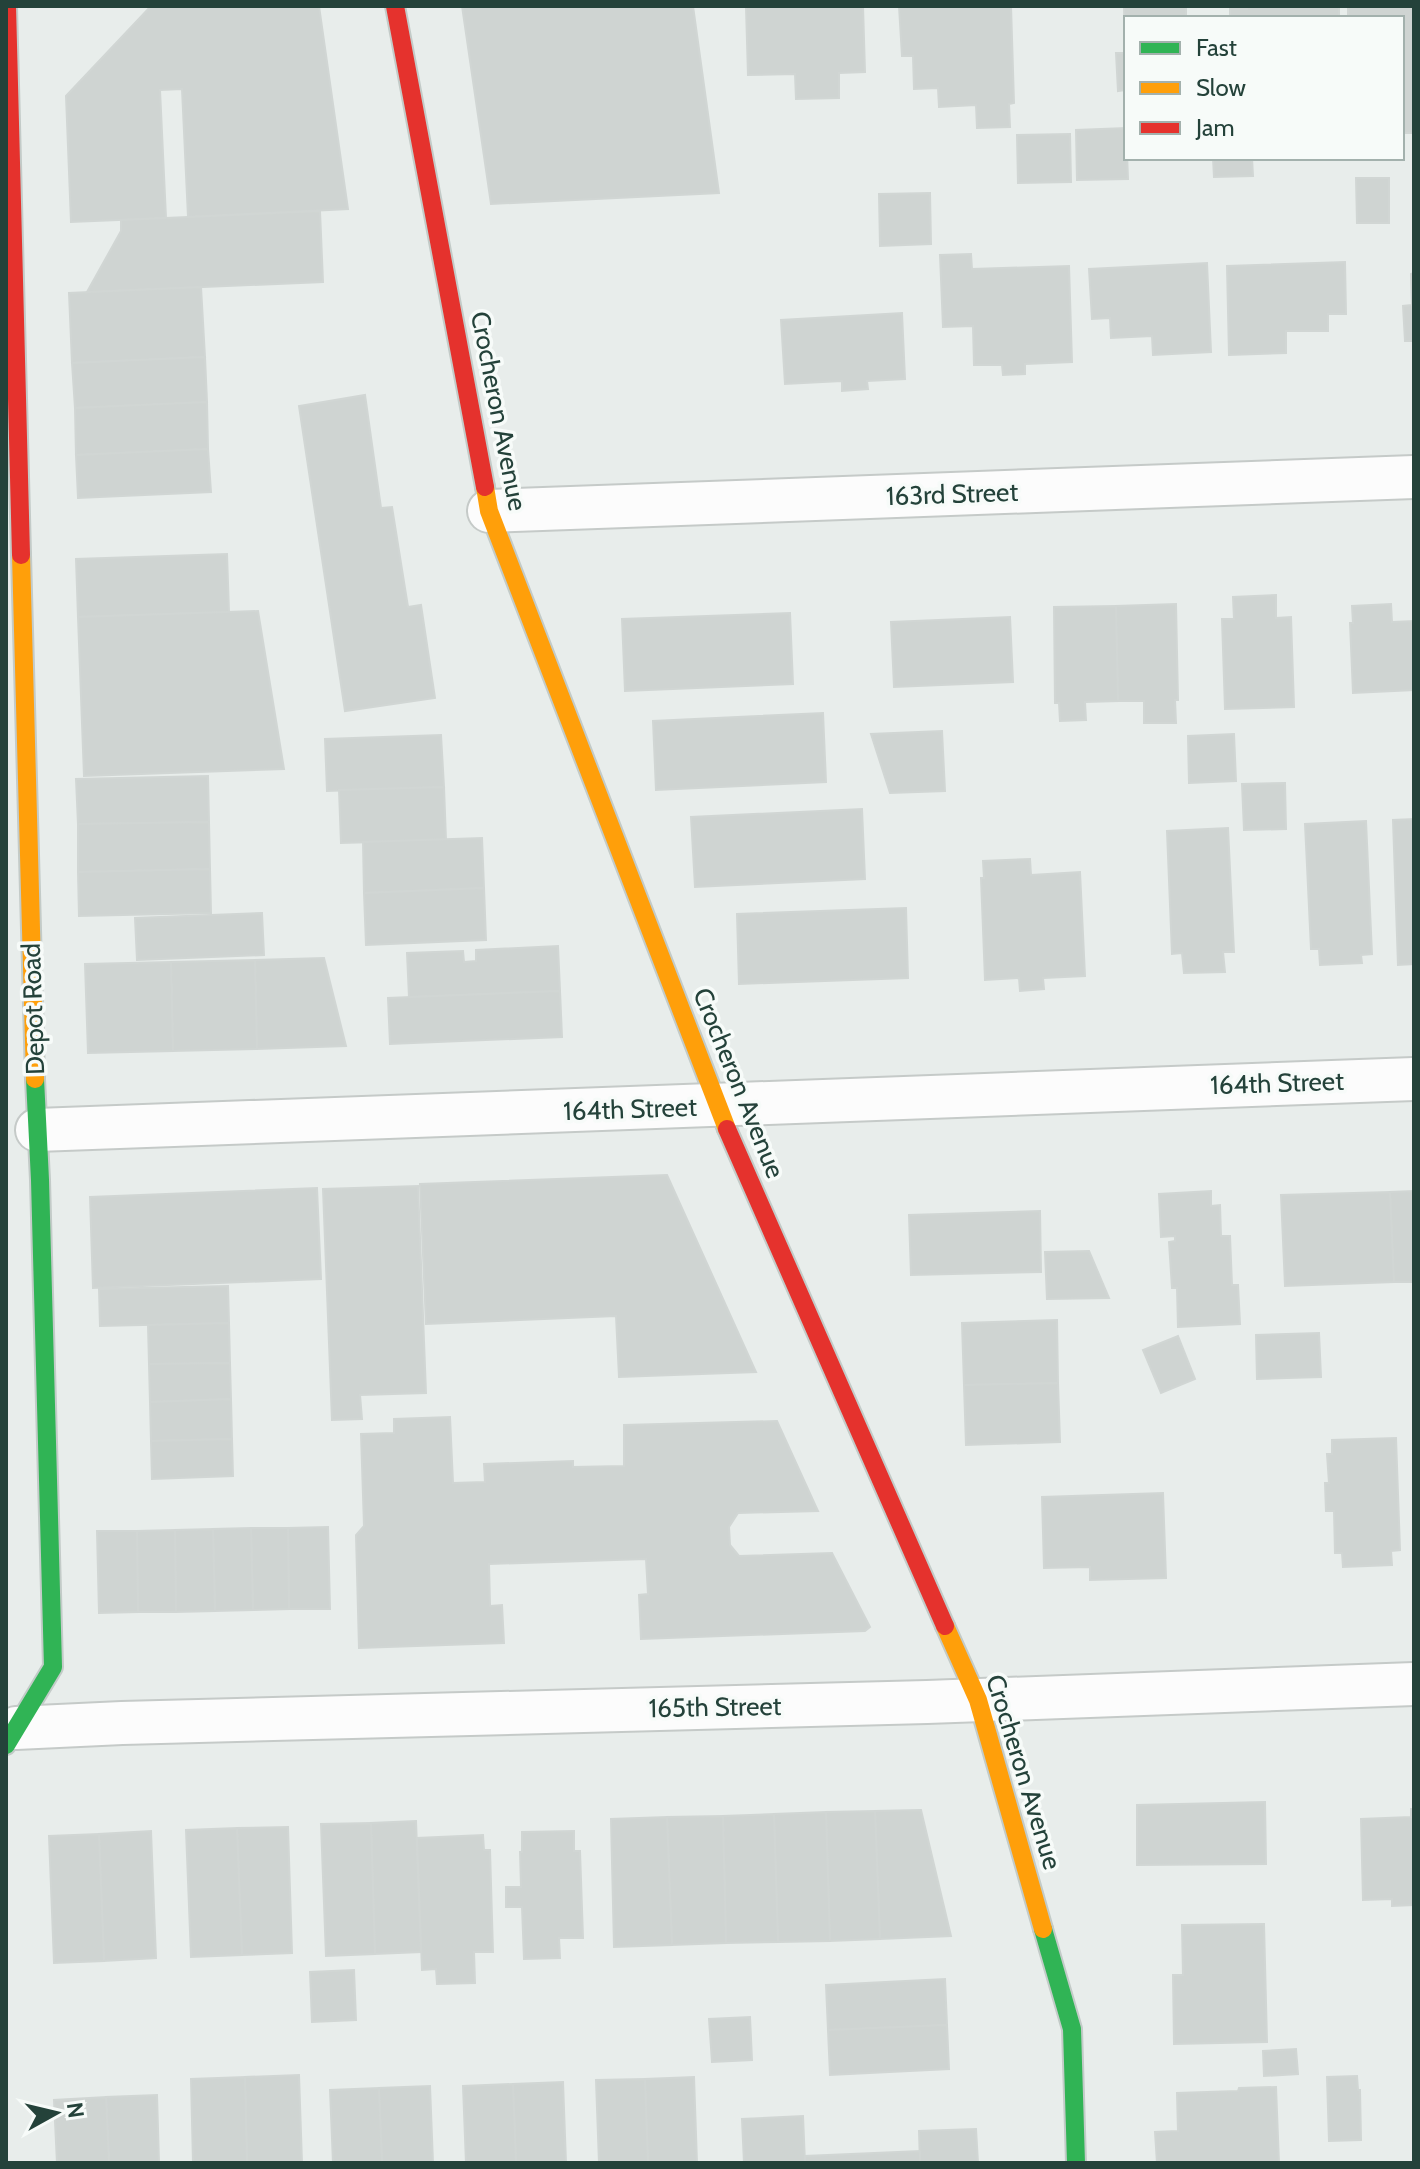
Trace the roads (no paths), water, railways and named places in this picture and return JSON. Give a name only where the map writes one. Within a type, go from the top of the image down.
[{"type":"street","name":"Depot Road","points":[[7,6],[9,257],[53,1667],[11,1737]]},
{"type":"street","name":"Crocheron Avenue","points":[[395,6],[489,511],[717,1106],[978,1700],[1072,2029],[1076,2163]]},
{"type":"street","name":"163rd Street","points":[[489,511],[1414,477]]},
{"type":"street","name":"164th Street","points":[[37,1130],[1414,1079]]},
{"type":"street","name":"165th Street","points":[[11,1737],[122,1723],[978,1700],[1414,1684]]}]
